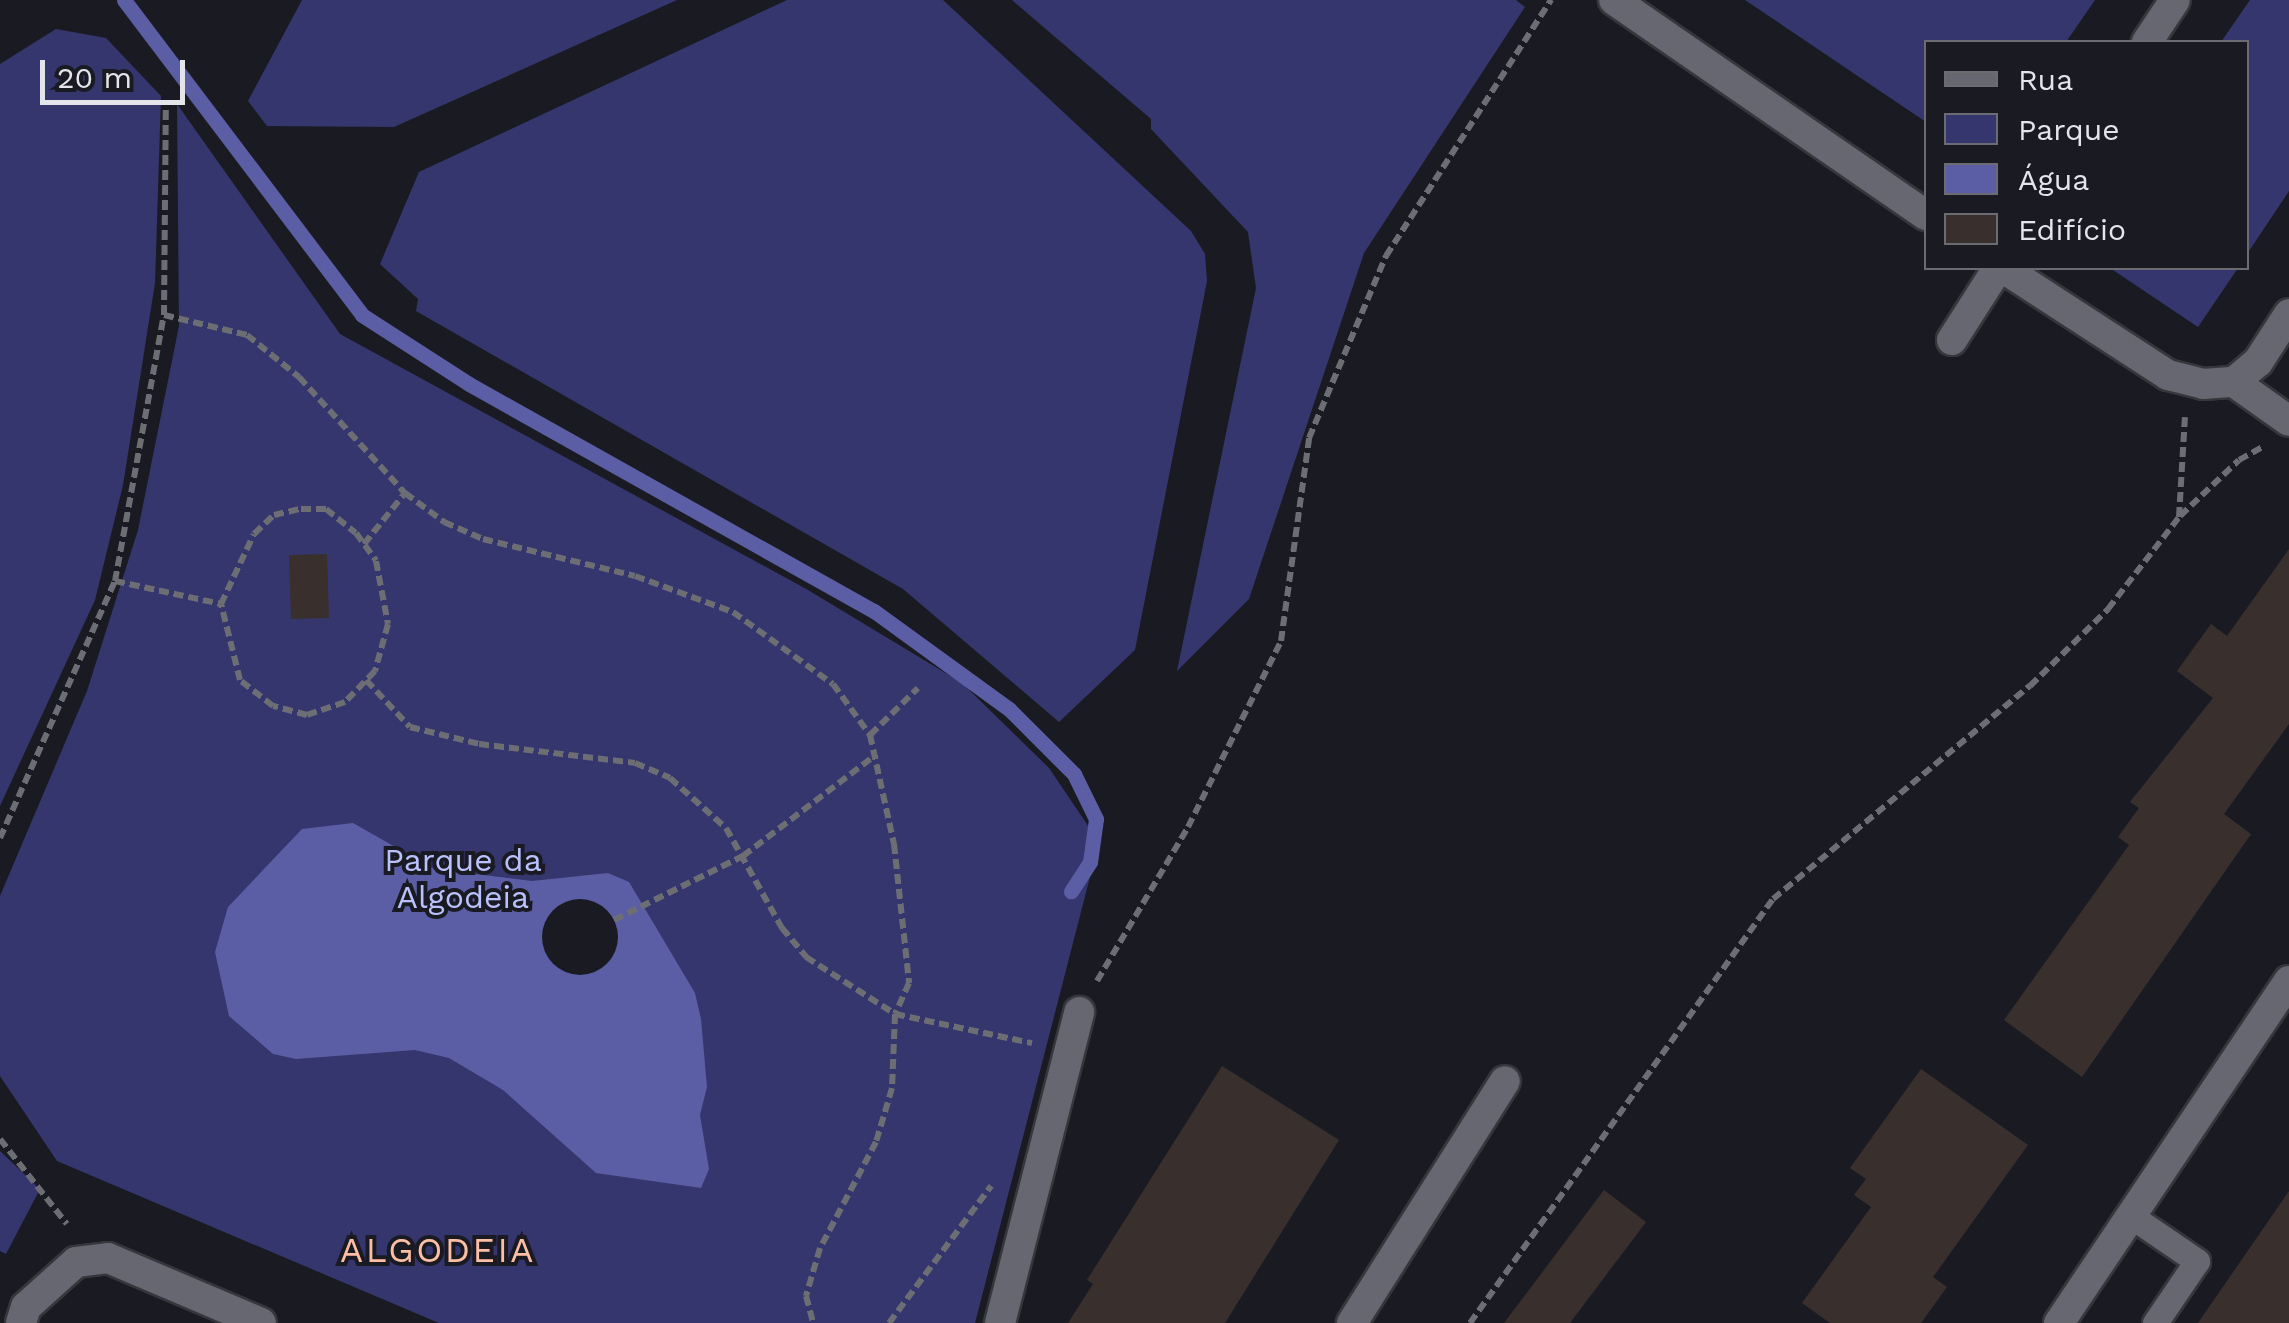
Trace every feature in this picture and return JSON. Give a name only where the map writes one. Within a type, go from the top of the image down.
[{"type":"street","points":[[1614,0],[1924,214]]},
{"type":"street","points":[[2148,40],[2175,0]]},
{"type":"street","points":[[1952,340],[2000,270]]},
{"type":"street","points":[[2004,270],[2168,375],[2187,381],[2234,382],[2258,362],[2289,314]]},
{"type":"street","points":[[2234,382],[2281,432]]},
{"type":"street","points":[[2059,1323],[2289,981]]},
{"type":"street","points":[[1000,1323],[1079,1012]]},
{"type":"street","points":[[1352,1323],[1505,1080]]},
{"type":"street","points":[[21,1323],[26,1307],[85,1261],[108,1258],[261,1323]]},
{"type":"lane","points":[[2131,1216],[2197,1261],[2155,1323]]},
{"type":"path","points":[[1079,1012],[1188,827],[1281,641],[1309,438],[1386,256],[1551,0]]},
{"type":"path","points":[[0,838],[114,581],[164,315],[166,105]]},
{"type":"path","points":[[164,315],[247,334],[299,377],[405,493],[444,522],[484,539],[635,576],[733,612],[833,684],[870,735],[877,754],[909,983],[895,1014],[892,1088],[876,1142],[820,1248],[806,1296],[814,1323]]},
{"type":"path","points":[[2180,517],[2187,381]]},
{"type":"path","points":[[1470,1323],[1773,898],[2030,686],[2108,609],[2180,517],[2239,460],[2281,432]]},
{"type":"path","points":[[364,544],[405,493]]},
{"type":"path","points":[[326,509],[364,544],[386,592],[388,624],[366,680],[345,702],[306,715],[273,706],[240,680],[220,604],[254,534],[274,515],[326,509]]},
{"type":"path","points":[[114,581],[220,604]]},
{"type":"path","points":[[366,680],[410,726],[479,744],[635,762],[670,778],[702,800],[806,957],[895,1014],[1039,1045],[1034,1062]]},
{"type":"path","points":[[870,735],[918,688]]},
{"type":"path","points":[[614,920],[742,856],[877,754]]},
{"type":"path","points":[[0,1139],[85,1261]]},
{"type":"path","points":[[889,1323],[980,1207],[995,1178]]},
{"type":"green space","points":[[302,0],[677,0],[394,127],[267,126],[248,101]]},
{"type":"green space","points":[[787,0],[943,0],[1191,231],[1205,254],[1207,281],[1135,650],[1059,722],[903,589],[416,311],[418,299],[380,264],[419,172]]},
{"type":"green space","points":[[1012,0],[1516,0],[1525,7],[1364,253],[1249,599],[1177,671],[1256,288],[1248,232],[1151,129],[1151,119]]},
{"type":"green space","points":[[1745,0],[2095,0],[2067,40],[1924,40],[1924,121]]},
{"type":"green space","points":[[2250,0],[2289,0],[2289,191],[2249,251],[2249,40],[2222,40]]},
{"type":"green space","points":[[56,29],[106,38],[161,96],[155,283],[123,485],[95,600],[0,806],[0,64]]},
{"type":"green space","name":"Parque da Algodeia","points":[[177,104],[340,334],[808,590],[962,683],[1049,768],[1099,842],[975,1323],[439,1323],[57,1161],[0,1076],[0,896],[87,691],[138,530],[179,326]]},
{"type":"green space","points":[[2113,270],[2237,270],[2198,327]]},
{"type":"green space","points":[[0,1151],[40,1189],[6,1254],[0,1251]]},
{"type":"water","points":[[353,823],[434,869],[532,881],[608,873],[629,882],[695,993],[707,1087],[700,1115],[709,1169],[701,1188],[596,1173],[503,1090],[449,1058],[415,1050],[296,1059],[273,1054],[229,1016],[215,952],[228,907],[302,829]]},
{"type":"pier","points":[[580,899],[607,910],[618,937],[607,964],[580,975],[553,964],[542,937],[553,910]]},
{"type":"building","points":[[2289,549],[2289,724],[2224,814],[2251,834],[2082,1077],[2004,1020],[2129,845],[2118,837],[2139,808],[2130,802],[2213,698],[2177,671],[2211,624],[2227,636]]},
{"type":"building","points":[[327,554],[329,618],[291,619],[289,555]]},
{"type":"building","points":[[1222,1066],[1339,1140],[1225,1323],[1068,1323],[1093,1284],[1087,1280]]},
{"type":"building","points":[[1921,1069],[2028,1145],[1933,1277],[1947,1287],[1921,1323],[1830,1323],[1802,1303],[1871,1207],[1854,1195],[1866,1179],[1850,1168]]},
{"type":"building","points":[[1604,1190],[1646,1222],[1570,1323],[1504,1323]]},
{"type":"building","points":[[2289,1191],[2289,1323],[2198,1323]]},
{"type":"waterway","points":[[124,0],[362,315],[469,384],[874,611],[1009,709],[1074,774],[1096,819],[1090,862],[1071,891]]},
{"type":"district","name":"ALGODEIA","points":[[438,1250]]}]
